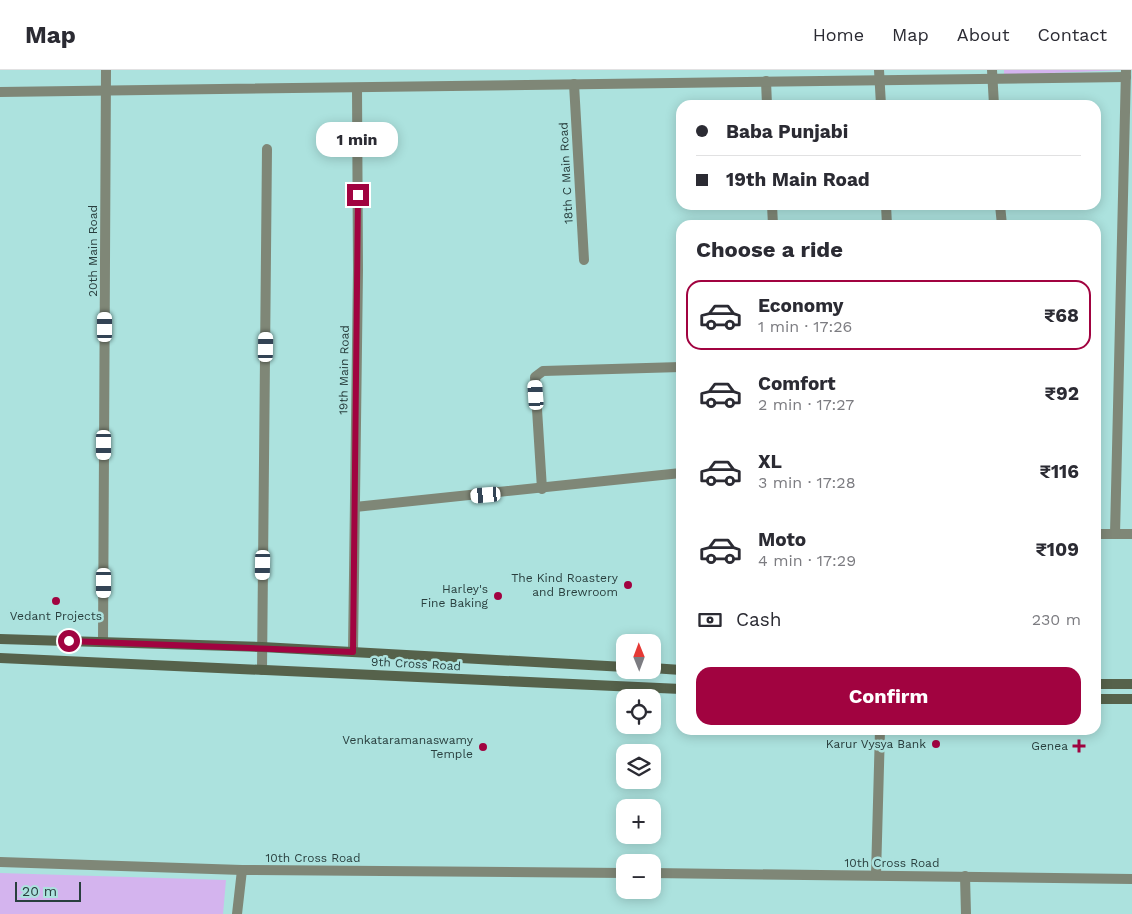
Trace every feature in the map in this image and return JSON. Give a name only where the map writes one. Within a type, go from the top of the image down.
[{"type":"main road","name":"9th Cross Road","points":[[0,639],[262,647],[616,667]]},
{"type":"main road","name":"9th Cross Road","points":[[0,658],[676,688]]},
{"type":"main road","points":[[661,669],[676,670]]},
{"type":"main road","points":[[1101,684],[1132,684]]},
{"type":"main road","points":[[1101,699],[1132,699]]},
{"type":"street","name":"20th Main Road","points":[[103,642],[106,70]]},
{"type":"street","points":[[0,92],[766,81],[879,74],[1126,73],[1115,534]]},
{"type":"street","points":[[879,74],[880,100]]},
{"type":"street","points":[[992,74],[994,100]]},
{"type":"street","points":[[766,81],[767,100]]},
{"type":"street","name":"18th C Main Road","points":[[574,84],[584,260]]},
{"type":"street","name":"19th Main Road","points":[[353,652],[358,88]]},
{"type":"street","points":[[262,670],[267,149]]},
{"type":"street","points":[[542,489],[535,377],[537,373],[542,371],[676,367]]},
{"type":"street","points":[[355,508],[676,474]]},
{"type":"street","points":[[1101,534],[1132,534]]},
{"type":"street","points":[[876,875],[880,735]]},
{"type":"street","name":"10th Cross Road","points":[[0,862],[242,870],[616,873]]},
{"type":"street","points":[[237,914],[242,870]]},
{"type":"street","name":"10th Cross Road","points":[[661,873],[1132,879]]},
{"type":"street","points":[[966,876],[966,914]]},
{"type":"shaded area","points":[[1004,70],[1123,70],[1004,75]]},
{"type":"shaded area","points":[[0,873],[226,880],[223,914],[0,914]]},
{"type":"place","name":"The Kind Roastery and Brewroom","points":[[628,585]]},
{"type":"place","name":"Harley's Fine Baking","points":[[498,596]]},
{"type":"place","name":"Vedant Projects","points":[[56,601]]},
{"type":"place","name":"Karur Vysya Bank","points":[[936,744]]},
{"type":"place","name":"Genea","points":[[1079,746]]},
{"type":"place","name":"Venkataramanaswamy Temple","points":[[483,747]]},
{"type":"route","points":[[69,641],[353,652],[358,195]]}]
